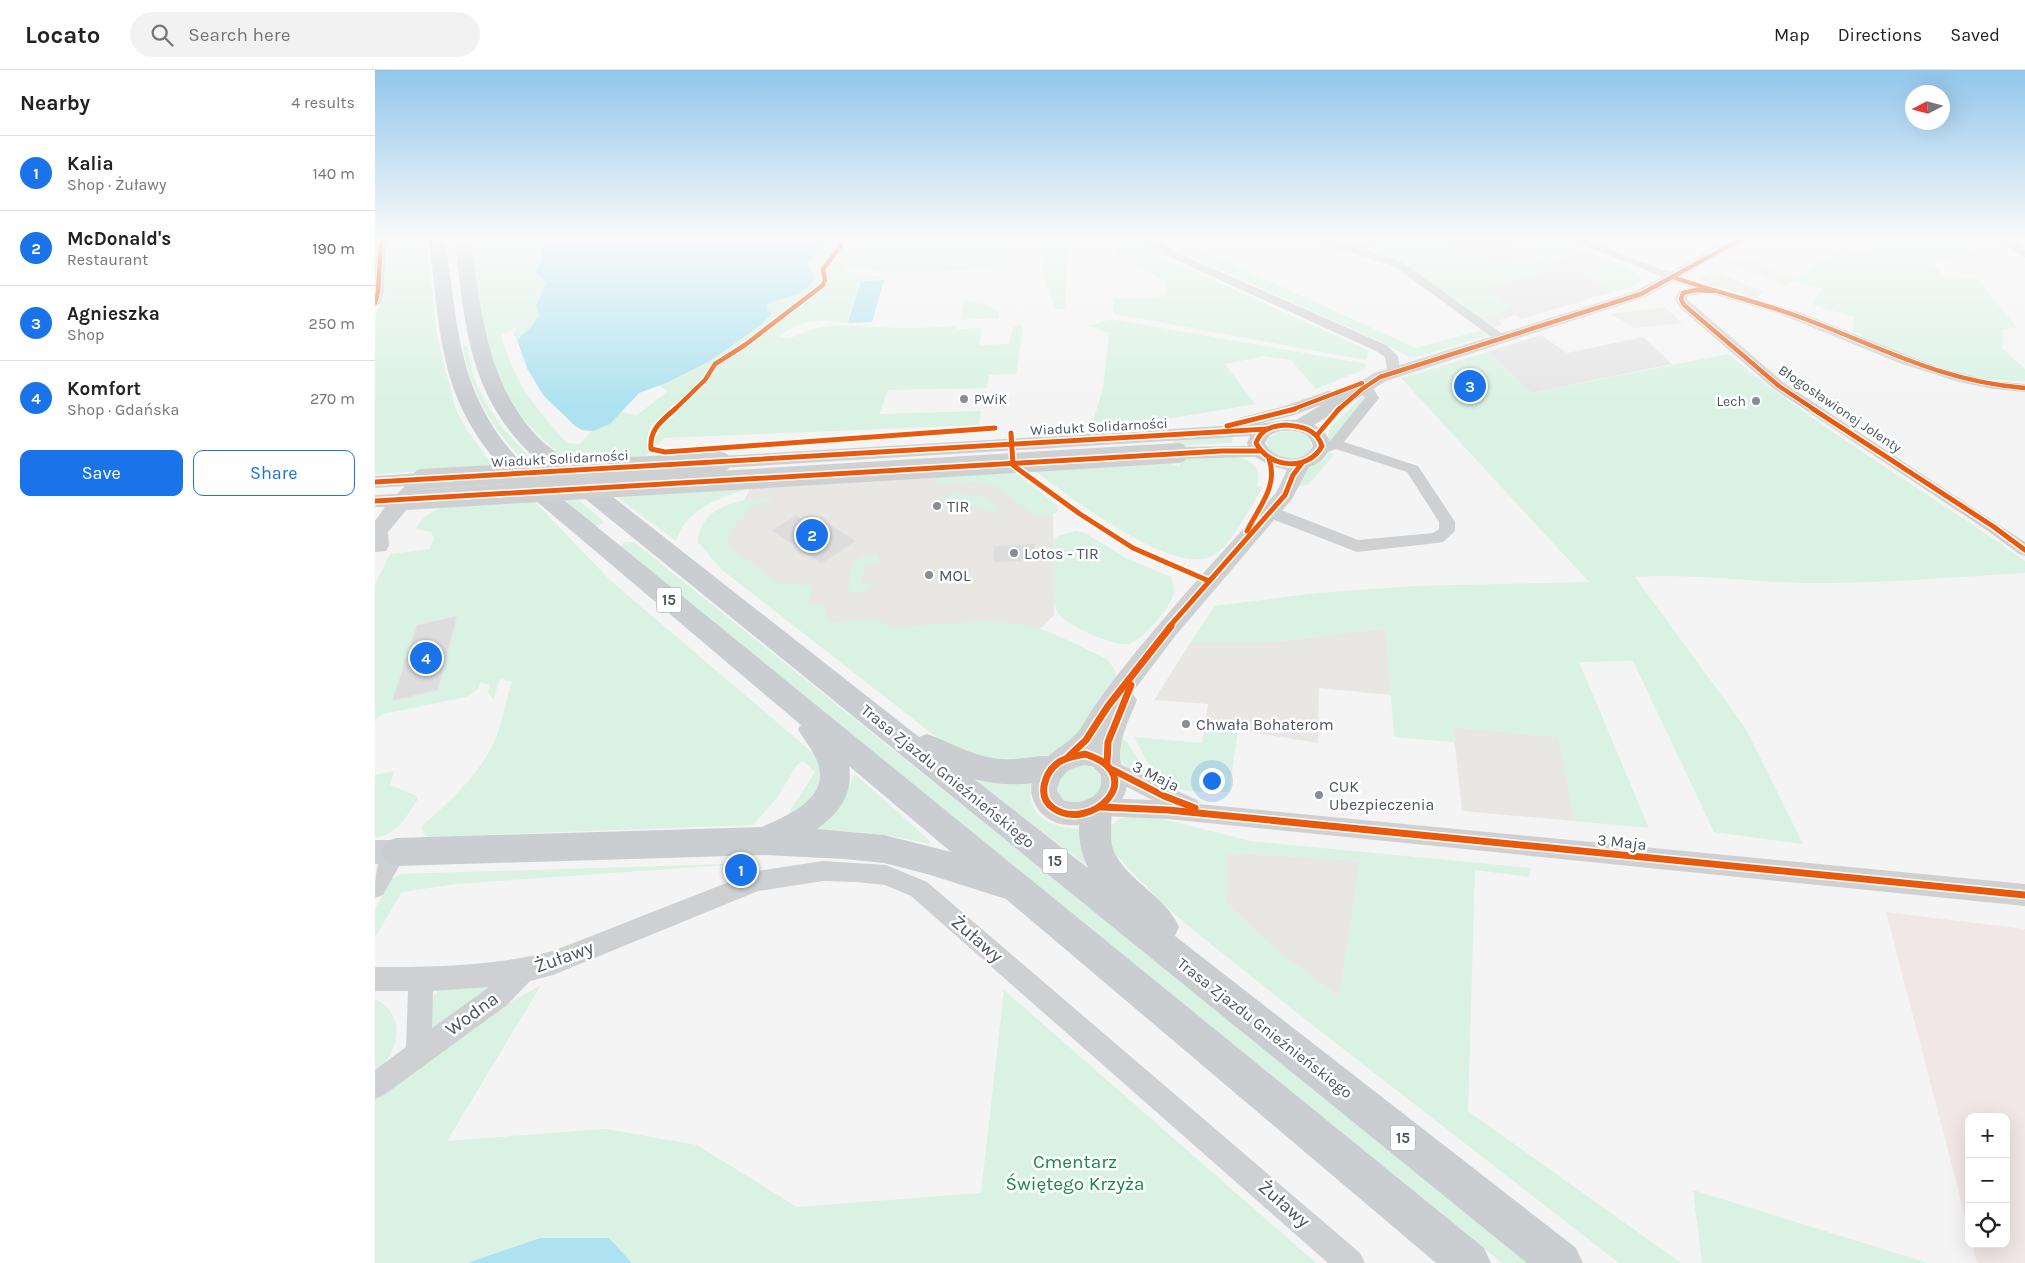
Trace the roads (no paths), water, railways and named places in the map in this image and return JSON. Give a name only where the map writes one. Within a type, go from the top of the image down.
[{"type":"main road","name":"15","points":[[445,295],[457,373],[469,405],[494,445],[524,479],[1469,1263]]},
{"type":"main road","name":"Trasa Zjazdu Gnieźnieńskiego","points":[[472,295],[485,369],[495,394],[513,422],[579,484],[1561,1263]]},
{"type":"main road","points":[[765,841],[796,827],[817,813],[828,801],[835,788],[837,771],[826,745],[787,696]]},
{"type":"main road","points":[[865,710],[934,750],[985,770],[1025,773],[1060,762]]},
{"type":"main road","points":[[1099,808],[1093,837],[1106,872],[1245,1012]]},
{"type":"main road","points":[[386,852],[765,841],[884,849],[927,858],[1022,892]]},
{"type":"street","points":[[1134,675],[1108,742],[1110,767],[1115,779],[1114,789],[1109,799],[1099,808],[1075,815],[1055,808],[1047,801],[1044,793],[1046,775],[1086,740],[1108,706],[1134,675],[1168,628],[1285,495],[1293,474],[1302,463],[1318,455],[1325,443],[1327,422],[1374,381],[1391,356],[1381,348],[1262,295]]},
{"type":"street","points":[[1441,295],[1502,338]]},
{"type":"street","points":[[1177,444],[1237,424],[1288,411],[1502,338],[1639,295]]},
{"type":"street","name":"Błogosławionej Jolenty","points":[[1683,295],[1681,300],[1684,305],[1779,386],[1994,527],[2025,550]]},
{"type":"street","points":[[1723,295],[1795,315],[1900,360],[1950,377],[1992,385],[2025,388]]},
{"type":"street","points":[[1270,512],[1357,546],[1437,538],[1447,531],[1447,522],[1413,469],[1325,443],[1299,426],[1374,381]]},
{"type":"street","name":"Wiadukt Solidarności","points":[[375,501],[1177,444],[1267,429],[1279,425],[1299,426]]},
{"type":"street","points":[[1242,542],[1273,480],[1273,469],[1257,439],[1267,429]]},
{"type":"street","name":"Wiadukt Solidarności","points":[[375,482],[1177,444],[1264,455],[1281,463],[1302,463]]},
{"type":"street","points":[[377,550],[394,531],[406,500],[422,479]]},
{"type":"street","points":[[1060,762],[1093,756],[1110,767]]},
{"type":"street","name":"3 Maja","points":[[1110,767],[1164,796],[1217,815]]},
{"type":"street","name":"3 Maja","points":[[1099,808],[1217,815],[2025,895]]},
{"type":"street","points":[[375,888],[386,852]]},
{"type":"street","name":"Żuławy","points":[[523,972],[553,963],[757,881],[823,871],[886,875],[919,889],[1350,1263]]},
{"type":"street","points":[[375,979],[421,979],[523,972]]},
{"type":"street","name":"Wodna","points":[[375,1086],[498,996],[523,972]]},
{"type":"street","name":"Wodna","points":[[419,1053],[421,979]]},
{"type":"water","points":[[541,295],[794,295],[768,304],[767,310],[772,313],[761,325],[710,361],[666,383],[639,393],[610,424],[593,431],[582,430],[575,426],[543,395],[527,368],[517,340],[529,329],[539,315],[536,306]]},
{"type":"water","points":[[857,295],[880,295],[872,322],[848,323]]},
{"type":"water","points":[[540,1238],[609,1238],[632,1263],[467,1263]]},
{"type":"place","name":"Agnieszka","points":[[1470,386]]},
{"type":"place","name":"PWiK","points":[[964,399]]},
{"type":"place","name":"Lech","points":[[1756,401]]},
{"type":"place","name":"TIR","points":[[937,506]]},
{"type":"place","name":"McDonald's","points":[[812,535]]},
{"type":"place","name":"Lotos - TIR","points":[[1014,553]]},
{"type":"place","name":"MOL","points":[[929,575]]},
{"type":"place","name":"Komfort","points":[[426,658]]},
{"type":"place","name":"Chwała Bohaterom","points":[[1186,724]]},
{"type":"place","name":"CUK Ubezpieczenia","points":[[1319,795]]},
{"type":"place","name":"Kalia","points":[[741,870]]},
{"type":"park label","name":"Cmentarz Świętego Krzyża","points":[[1075,1173]]}]
